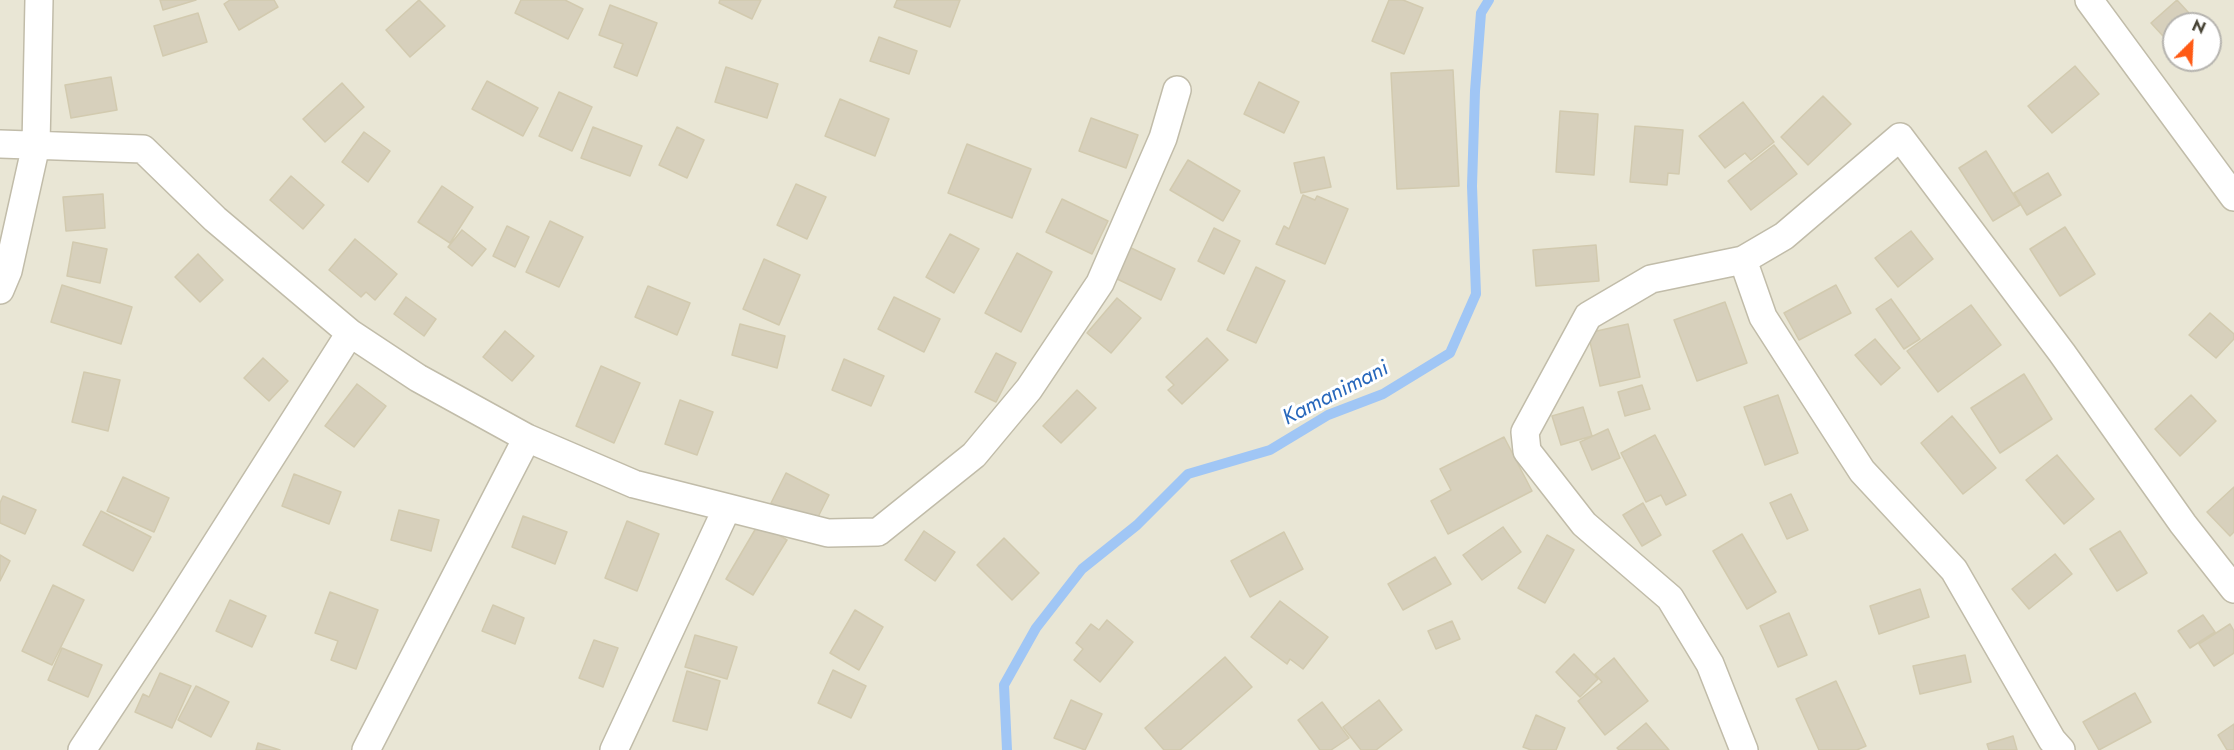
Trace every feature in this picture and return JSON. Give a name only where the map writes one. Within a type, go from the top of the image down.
[{"type":"street","points":[[0,290],[8,271],[36,146],[39,0]]},
{"type":"street","points":[[2089,0],[2234,197]]},
{"type":"street","points":[[0,144],[144,149],[214,219],[350,333],[418,378],[528,438],[634,484],[828,533],[878,532],[974,455],[1029,389],[1100,283],[1162,138],[1177,90]]},
{"type":"street","points":[[1744,750],[1710,664],[1670,598],[1584,524],[1527,451],[1525,432],[1587,316],[1651,279],[1743,260],[1784,236],[1900,137],[2062,353],[2183,524],[2234,589]]},
{"type":"street","points":[[1743,260],[1762,317],[1862,471],[1954,570],[2052,740],[2061,750]]},
{"type":"street","points":[[82,750],[350,333]]},
{"type":"street","points":[[366,750],[528,438]]},
{"type":"street","points":[[614,750],[727,508]]},
{"type":"shaded area","points":[[0,0],[2234,0],[2234,750],[0,750]]},
{"type":"building","points":[[160,0],[196,0],[163,10]]},
{"type":"building","points":[[230,0],[274,0],[278,7],[239,30],[224,4]]},
{"type":"building","points":[[419,0],[445,26],[410,57],[386,30]]},
{"type":"building","points":[[521,0],[565,0],[583,9],[568,39],[515,13]]},
{"type":"building","points":[[720,0],[761,0],[752,19],[719,3]]},
{"type":"building","points":[[897,0],[960,0],[950,27],[894,7]]},
{"type":"building","points":[[1389,0],[1403,0],[1423,8],[1404,54],[1372,41]]},
{"type":"building","points":[[2177,0],[2188,12],[2163,12]]},
{"type":"building","points":[[610,5],[657,23],[637,76],[614,67],[623,44],[599,35]]},
{"type":"building","points":[[198,13],[207,42],[163,56],[154,26]]},
{"type":"building","points":[[2162,13],[2162,35],[2151,23]]},
{"type":"building","points":[[879,37],[917,51],[909,74],[870,61]]},
{"type":"building","points":[[2075,66],[2099,94],[2052,133],[2028,106]]},
{"type":"building","points":[[726,67],[778,84],[767,118],[715,102]]},
{"type":"building","points":[[1453,70],[1459,186],[1397,189],[1391,73]]},
{"type":"building","points":[[111,77],[117,110],[71,118],[65,85]]},
{"type":"building","points":[[487,81],[538,108],[523,136],[472,109]]},
{"type":"building","points":[[1259,82],[1299,102],[1284,133],[1244,114]]},
{"type":"building","points":[[342,83],[364,107],[325,142],[303,119]]},
{"type":"building","points":[[559,92],[592,107],[572,151],[539,136]]},
{"type":"building","points":[[1823,96],[1851,124],[1808,165],[1781,137]]},
{"type":"building","points":[[840,99],[889,119],[875,156],[825,136]]},
{"type":"building","points":[[1743,102],[1774,142],[1751,160],[1745,153],[1725,168],[1699,136]]},
{"type":"building","points":[[1560,111],[1598,114],[1594,175],[1556,172]]},
{"type":"building","points":[[1091,118],[1138,135],[1126,168],[1079,151]]},
{"type":"building","points":[[1635,126],[1683,130],[1679,174],[1668,173],[1667,185],[1630,182]]},
{"type":"building","points":[[593,127],[642,146],[630,176],[581,158]]},
{"type":"building","points":[[677,127],[704,140],[687,178],[659,165]]},
{"type":"building","points":[[364,132],[390,151],[368,182],[342,162]]},
{"type":"building","points":[[967,144],[1031,169],[1012,218],[948,193]]},
{"type":"building","points":[[1774,145],[1797,174],[1751,210],[1728,181]]},
{"type":"building","points":[[1986,151],[2020,205],[1993,221],[1959,168]]},
{"type":"building","points":[[1324,157],[1331,187],[1301,193],[1294,163]]},
{"type":"building","points":[[1188,160],[1240,191],[1223,221],[1170,190]]},
{"type":"building","points":[[2048,173],[2061,195],[2027,215],[2014,193]]},
{"type":"building","points":[[291,176],[324,205],[303,229],[270,200]]},
{"type":"building","points":[[796,184],[826,197],[807,239],[777,225]]},
{"type":"building","points":[[442,186],[473,207],[450,243],[418,222]]},
{"type":"building","points":[[103,194],[105,228],[66,231],[63,197]]},
{"type":"building","points":[[1303,195],[1315,200],[1317,196],[1348,209],[1325,264],[1276,244],[1284,226],[1289,229]]},
{"type":"building","points":[[1062,199],[1108,221],[1092,254],[1046,232]]},
{"type":"building","points":[[550,221],[583,237],[559,287],[526,272]]},
{"type":"building","points":[[507,226],[529,237],[515,267],[493,256]]},
{"type":"building","points":[[2065,227],[2095,274],[2060,296],[2030,249]]},
{"type":"building","points":[[1214,228],[1240,241],[1224,274],[1198,261]]},
{"type":"building","points":[[462,230],[486,249],[472,266],[448,247]]},
{"type":"building","points":[[1911,231],[1933,259],[1898,287],[1875,258]]},
{"type":"building","points":[[950,234],[979,249],[954,293],[926,277]]},
{"type":"building","points":[[355,239],[397,274],[375,300],[366,292],[361,297],[329,270]]},
{"type":"building","points":[[73,242],[107,249],[100,283],[67,276]]},
{"type":"building","points":[[1596,245],[1599,281],[1536,286],[1533,250]]},
{"type":"building","points":[[1127,246],[1175,269],[1161,300],[1113,277]]},
{"type":"building","points":[[1017,253],[1052,272],[1021,332],[985,313]]},
{"type":"building","points":[[198,254],[223,280],[200,302],[175,277]]},
{"type":"building","points":[[764,259],[800,275],[779,325],[743,309]]},
{"type":"building","points":[[1256,267],[1285,281],[1256,343],[1227,330]]},
{"type":"building","points":[[62,285],[132,307],[121,344],[51,322]]},
{"type":"building","points":[[1836,285],[1851,313],[1799,340],[1784,313]]},
{"type":"building","points":[[648,286],[690,303],[677,335],[635,317]]},
{"type":"building","points":[[406,297],[436,319],[424,336],[394,314]]},
{"type":"building","points":[[894,297],[940,319],[924,352],[878,329]]},
{"type":"building","points":[[1117,298],[1141,318],[1111,353],[1087,333]]},
{"type":"building","points":[[1891,299],[1920,339],[1904,349],[1876,309]]},
{"type":"building","points":[[1725,302],[1747,363],[1697,381],[1674,320]]},
{"type":"building","points":[[1971,305],[2001,345],[1938,392],[1907,351]]},
{"type":"building","points":[[2210,313],[2234,334],[2234,339],[2216,358],[2189,335]]},
{"type":"building","points":[[740,324],[785,336],[777,368],[732,355]]},
{"type":"building","points":[[1628,324],[1640,377],[1600,386],[1588,333]]},
{"type":"building","points":[[505,331],[534,356],[512,381],[483,357]]},
{"type":"building","points":[[1207,338],[1228,360],[1182,404],[1168,390],[1174,385],[1166,377]]},
{"type":"building","points":[[1875,339],[1900,368],[1881,385],[1855,355]]},
{"type":"building","points":[[996,353],[1016,363],[996,402],[975,392]]},
{"type":"building","points":[[263,358],[288,381],[269,401],[244,378]]},
{"type":"building","points":[[844,359],[884,376],[871,406],[832,390]]},
{"type":"building","points":[[601,366],[640,383],[614,443],[576,426]]},
{"type":"building","points":[[84,372],[120,380],[108,431],[72,422]]},
{"type":"building","points":[[2024,374],[2052,419],[2000,453],[1971,408]]},
{"type":"building","points":[[357,384],[386,406],[354,447],[325,426]]},
{"type":"building","points":[[1642,385],[1650,409],[1625,416],[1618,392]]},
{"type":"building","points":[[1077,390],[1096,408],[1061,443],[1043,426]]},
{"type":"building","points":[[1778,395],[1798,453],[1765,465],[1744,407]]},
{"type":"building","points":[[2191,395],[2216,421],[2180,456],[2155,429]]},
{"type":"building","points":[[680,400],[713,412],[697,455],[665,444]]},
{"type":"building","points":[[1583,407],[1592,436],[1561,445],[1552,416]]},
{"type":"building","points":[[1952,416],[1996,468],[1963,494],[1921,443]]},
{"type":"building","points":[[1608,429],[1620,458],[1592,470],[1580,442]]},
{"type":"building","points":[[1655,435],[1686,495],[1666,505],[1661,495],[1646,502],[1621,453]]},
{"type":"building","points":[[1504,437],[1532,491],[1448,534],[1431,501],[1451,490],[1440,469]]},
{"type":"building","points":[[2057,455],[2094,499],[2064,524],[2026,480]]},
{"type":"building","points":[[786,473],[829,495],[814,525],[771,503]]},
{"type":"building","points":[[294,474],[341,492],[329,524],[282,506]]},
{"type":"building","points":[[123,477],[169,498],[154,532],[107,511]]},
{"type":"building","points":[[2234,487],[2234,532],[2230,536],[2207,512]]},
{"type":"building","points":[[1791,494],[1808,530],[1787,539],[1770,503]]},
{"type":"building","points":[[3,496],[36,510],[25,534],[0,523],[0,503]]},
{"type":"building","points":[[1643,503],[1661,535],[1642,546],[1623,515]]},
{"type":"building","points":[[399,510],[439,520],[431,551],[391,540]]},
{"type":"building","points":[[101,511],[151,537],[133,571],[83,545]]},
{"type":"building","points":[[523,516],[567,532],[555,564],[512,547]]},
{"type":"building","points":[[627,521],[659,534],[637,591],[605,578]]},
{"type":"building","points":[[759,523],[787,540],[753,595],[726,579]]},
{"type":"building","points":[[1503,527],[1521,552],[1482,580],[1463,555]]},
{"type":"building","points":[[924,531],[955,552],[935,581],[905,560]]},
{"type":"building","points":[[2120,531],[2147,573],[2117,591],[2090,549]]},
{"type":"building","points":[[1284,532],[1303,569],[1250,597],[1231,561]]},
{"type":"building","points":[[1742,534],[1776,592],[1747,609],[1713,551]]},
{"type":"building","points":[[1547,535],[1574,550],[1545,603],[1518,588]]},
{"type":"building","points":[[1004,538],[1039,573],[1012,600],[977,565]]},
{"type":"building","points":[[2055,554],[2072,574],[2029,609],[2012,589]]},
{"type":"building","points":[[0,555],[10,561],[0,581]]},
{"type":"building","points":[[1435,557],[1451,584],[1403,610],[1388,584]]},
{"type":"building","points":[[53,585],[84,600],[52,665],[22,651]]},
{"type":"building","points":[[1920,589],[1929,617],[1879,634],[1870,606]]},
{"type":"building","points":[[330,592],[378,610],[356,669],[331,660],[338,641],[315,633]]},
{"type":"building","points":[[230,600],[266,616],[252,647],[216,631]]},
{"type":"building","points":[[1280,601],[1328,637],[1303,669],[1290,659],[1287,664],[1251,637]]},
{"type":"building","points":[[493,605],[524,618],[515,644],[482,631]]},
{"type":"building","points":[[855,610],[883,627],[859,670],[830,653]]},
{"type":"building","points":[[1789,613],[1807,655],[1778,667],[1760,626]]},
{"type":"building","points":[[2203,615],[2215,632],[2190,648],[2178,631]]},
{"type":"building","points":[[1107,620],[1133,642],[1100,682],[1074,660],[1083,649],[1076,643],[1091,624],[1099,630]]},
{"type":"building","points":[[1452,621],[1460,639],[1436,649],[1428,631]]},
{"type":"building","points":[[2230,624],[2234,631],[2234,653],[2214,666],[2199,644]]},
{"type":"building","points":[[695,635],[737,647],[727,679],[685,667]]},
{"type":"building","points":[[594,640],[618,648],[603,687],[579,678]]},
{"type":"building","points":[[62,648],[102,665],[88,697],[48,680]]},
{"type":"building","points":[[1574,654],[1598,679],[1580,697],[1556,672]]},
{"type":"building","points":[[1965,655],[1971,682],[1920,694],[1913,666]]},
{"type":"building","points":[[1225,657],[1252,687],[1180,750],[1164,750],[1145,728]]},
{"type":"building","points":[[1614,658],[1648,701],[1605,735],[1578,701],[1602,682],[1595,674]]},
{"type":"building","points":[[833,670],[866,686],[851,718],[818,703]]},
{"type":"building","points":[[687,671],[720,681],[707,730],[673,721]]},
{"type":"building","points":[[160,673],[191,686],[172,728],[135,712],[143,694],[149,697]]},
{"type":"building","points":[[1836,681],[1866,746],[1857,750],[1819,750],[1796,699]]},
{"type":"building","points":[[196,686],[229,702],[211,737],[178,720]]},
{"type":"building","points":[[2135,693],[2151,722],[2099,750],[2083,722]]},
{"type":"building","points":[[1071,700],[1102,714],[1085,750],[1054,738]]},
{"type":"building","points":[[1379,700],[1402,730],[1376,750],[1361,750],[1343,727]]},
{"type":"building","points":[[1322,702],[1349,738],[1331,750],[1320,750],[1298,720]]},
{"type":"building","points":[[1536,715],[1565,728],[1556,750],[1531,750],[1523,747]]},
{"type":"building","points":[[1646,723],[1669,750],[1619,750],[1617,748]]},
{"type":"building","points":[[2234,724],[2234,750],[2227,750],[2218,735]]},
{"type":"building","points":[[2013,736],[2017,750],[1989,750],[1987,744]]},
{"type":"building","points":[[258,743],[280,750],[256,750]]},
{"type":"waterway","name":"Kamanimani","points":[[1007,750],[1004,685],[1036,628],[1082,569],[1137,525],[1188,474],[1270,450],[1328,415],[1383,394],[1450,353],[1476,294],[1472,186],[1475,91],[1481,13],[1489,0]]}]
